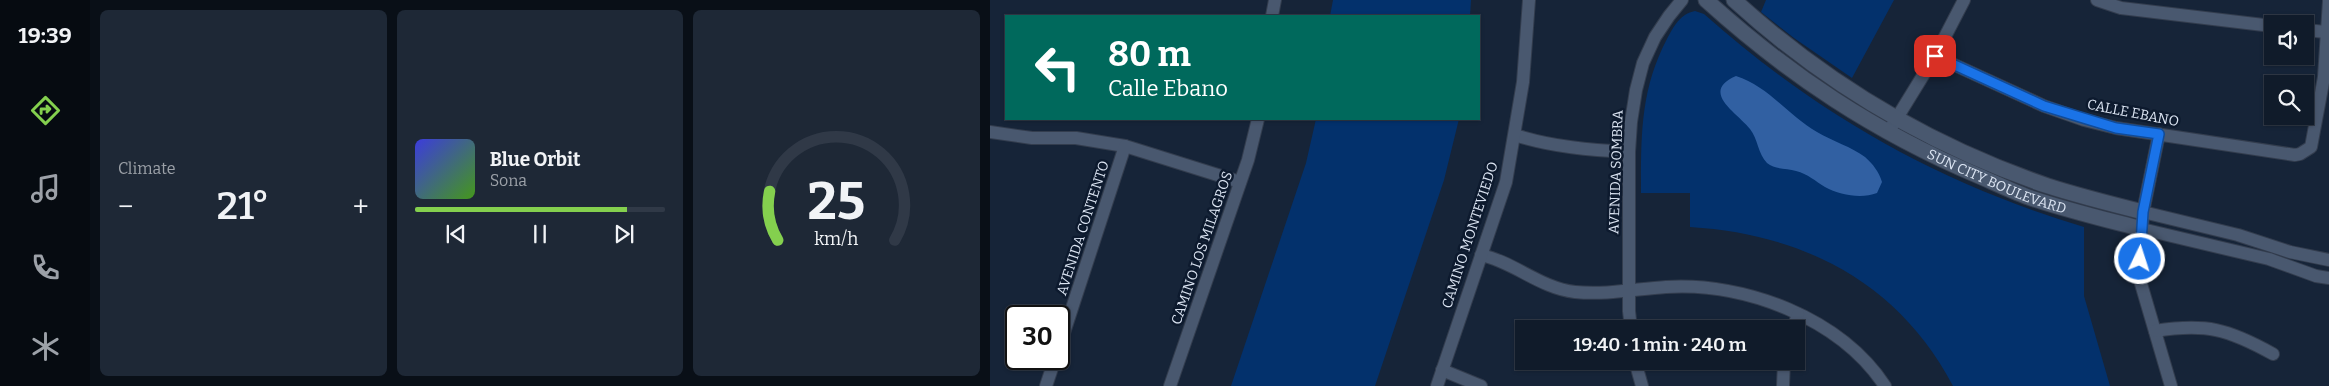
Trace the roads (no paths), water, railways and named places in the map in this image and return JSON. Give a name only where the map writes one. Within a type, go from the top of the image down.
[{"type":"street","points":[[1272,15],[1275,0]]},
{"type":"street","name":"CAMINO MONTEVIEDO","points":[[1437,386],[1506,182],[1523,82],[1529,0]]},
{"type":"street","name":"AVENIDA SOMBRA","points":[[1631,320],[1629,291],[1631,122],[1643,64],[1655,37],[1682,0]]},
{"type":"street","name":"SUN CITY BOULEVARD","points":[[1706,0],[1752,42],[1812,86],[1888,133],[1954,166],[2027,196],[2091,216],[2269,259],[2316,276],[2329,278]]},
{"type":"street","name":"SUN CITY BOULEVARD","points":[[1734,0],[1766,29],[1827,76],[1875,108],[1920,132],[1964,152],[2039,182],[2143,212],[2238,235],[2290,252],[2329,260]]},
{"type":"street","points":[[1888,133],[1935,56],[1964,0]]},
{"type":"street","points":[[2100,1],[2121,8],[2264,25]]},
{"type":"street","points":[[2314,31],[2326,32],[2329,1]]},
{"type":"street","name":"CALLE EBANO","points":[[1935,56],[2044,106],[2108,126],[2295,155],[2311,147],[2324,78],[2326,32]]},
{"type":"street","name":"CAMINO LOS MILAGROS","points":[[1170,386],[1248,160],[1258,120]]},
{"type":"street","points":[[990,132],[1032,138],[1076,138],[1125,146],[1240,182]]},
{"type":"street","points":[[2159,134],[2143,212],[2139,277],[2171,386]]},
{"type":"street","points":[[1515,135],[1539,142],[1583,149],[1630,152]]},
{"type":"street","name":"AVENIDA CONTENTO","points":[[1070,314],[1125,146]]},
{"type":"street","points":[[1481,255],[1494,258],[1524,274],[1560,289],[1592,293],[1666,287],[1716,289],[1751,297],[1798,314],[1835,336],[1861,357],[1884,386]]},
{"type":"street","points":[[1796,320],[1798,314]]},
{"type":"street","points":[[2155,331],[2183,326],[2222,331],[2240,336],[2273,354]]},
{"type":"street","points":[[1046,386],[1051,370]]},
{"type":"street","points":[[1442,370],[1481,386]]},
{"type":"street","points":[[1638,370],[1642,386]]},
{"type":"street","points":[[1783,386],[1784,370]]}]
